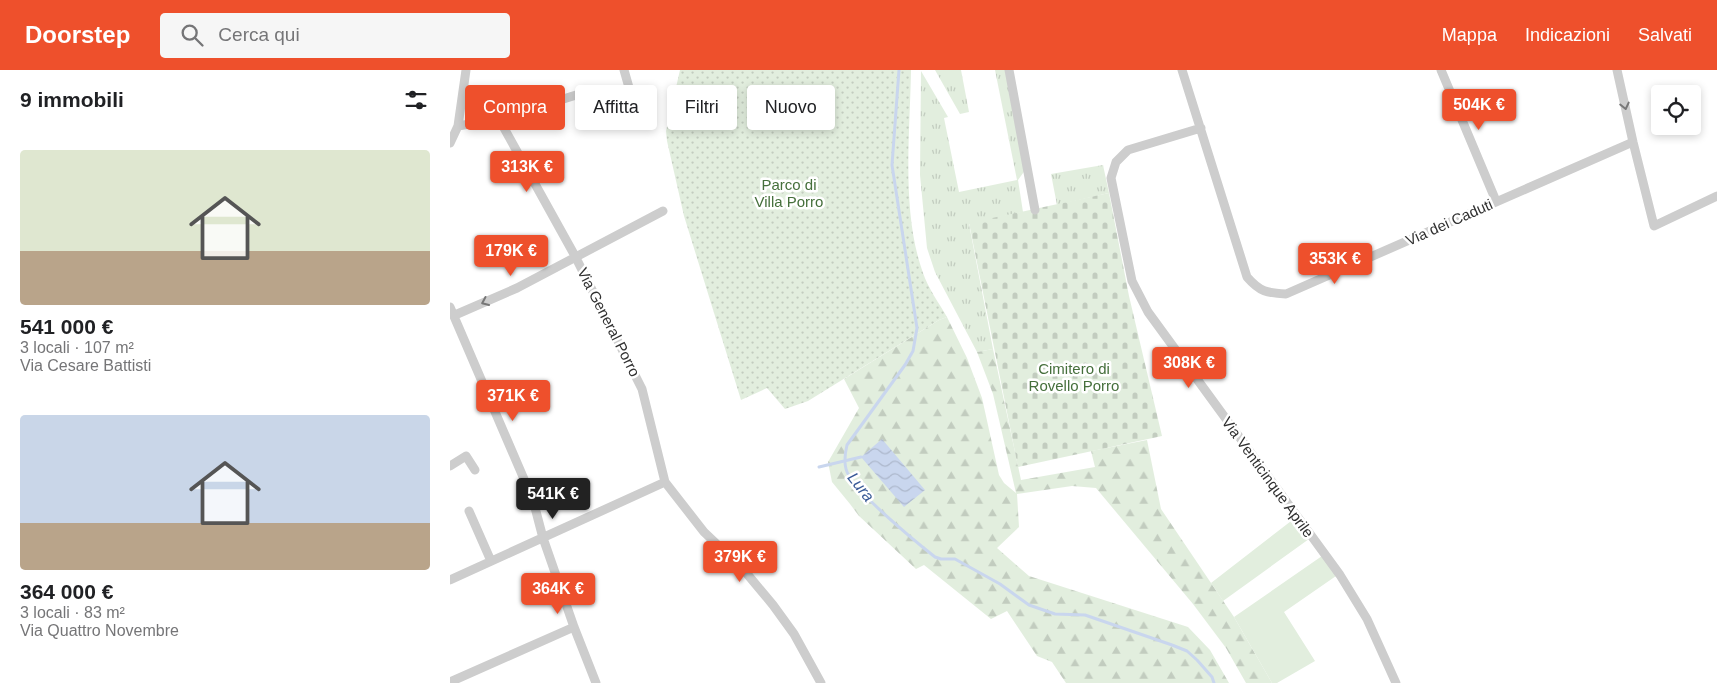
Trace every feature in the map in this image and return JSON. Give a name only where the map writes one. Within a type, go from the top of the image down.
[{"type":"street","points":[[450,143],[458,126],[466,70]]},
{"type":"street","points":[[565,98],[589,91],[620,102],[626,99],[630,91],[624,70]]},
{"type":"street","points":[[1009,70],[1035,210]]},
{"type":"street","name":"Via dei Caduti","points":[[1182,70],[1248,277],[1257,289],[1269,293],[1286,294],[1633,142]]},
{"type":"street","points":[[1440,70],[1496,201]]},
{"type":"street","points":[[1617,70],[1654,226],[1717,196]]},
{"type":"street","points":[[458,126],[465,125]]},
{"type":"street","name":"Via Venticinque Aprile","points":[[1201,128],[1128,150],[1116,162],[1111,178],[1132,281],[1148,312],[1340,575],[1367,619],[1396,683]]},
{"type":"street","name":"Via General Porro","points":[[505,130],[575,256],[642,389],[665,482]]},
{"type":"street","points":[[596,683],[574,627],[533,500],[452,311],[517,288],[663,211]]},
{"type":"street","points":[[450,466],[466,456],[475,470]]},
{"type":"street","points":[[450,580],[665,482],[704,532],[743,568],[773,605],[794,634],[821,683]]},
{"type":"street","points":[[469,511],[491,561]]},
{"type":"street","points":[[450,682],[574,627]]},
{"type":"green space","name":"Parco di Villa Porro","points":[[680,70],[911,70],[908,173],[912,225],[916,249],[925,279],[947,317],[939,320],[808,401],[785,409],[767,388],[741,400],[684,216],[666,131],[667,127],[667,130],[737,130],[737,85],[677,85]]},
{"type":"green space","points":[[935,70],[961,70],[969,112],[960,114]]},
{"type":"green space","points":[[995,70],[1005,70],[1026,169],[1018,180],[1023,212],[969,224],[993,349],[977,352],[935,272],[927,248],[920,175],[921,71],[948,117],[944,118],[959,192],[1017,180]]},
{"type":"green space","points":[[1103,165],[1109,193],[1057,205],[1051,174]]},
{"type":"green space","name":"Cimitero di Rovello Porro","points":[[1109,193],[1129,296],[1162,436],[1018,467],[969,223]]},
{"type":"green space","points":[[947,317],[967,358],[982,398],[999,475],[1004,483],[1016,493],[993,394],[977,352],[993,349],[1021,480],[1095,467],[1091,451],[1147,440],[1161,509],[1234,617],[1272,683],[1246,683],[1226,648],[1193,604],[1096,488],[1072,486],[1017,494],[1019,527],[997,548],[1029,576],[1188,627],[1210,650],[1229,683],[1066,683],[1052,662],[1037,656],[1007,611],[991,619],[924,565],[916,569],[859,516],[832,482],[828,462],[859,408],[844,379],[939,320]]},
{"type":"green space","points":[[1295,518],[1309,539],[1223,601],[1211,583]]},
{"type":"green space","points":[[1322,556],[1336,576],[1284,612],[1315,661],[1277,683],[1272,683],[1234,617]]},
{"type":"water","points":[[882,439],[925,490],[904,507],[861,457]]},
{"type":"waterway","name":"Lura","points":[[899,70],[892,165],[917,328],[913,351],[905,365],[847,445],[845,463],[850,478],[871,502],[935,557],[955,559],[1000,584],[1029,605],[1055,614],[1085,615],[1187,651],[1212,677],[1214,683]]},
{"type":"waterway","points":[[819,467],[861,457]]}]
